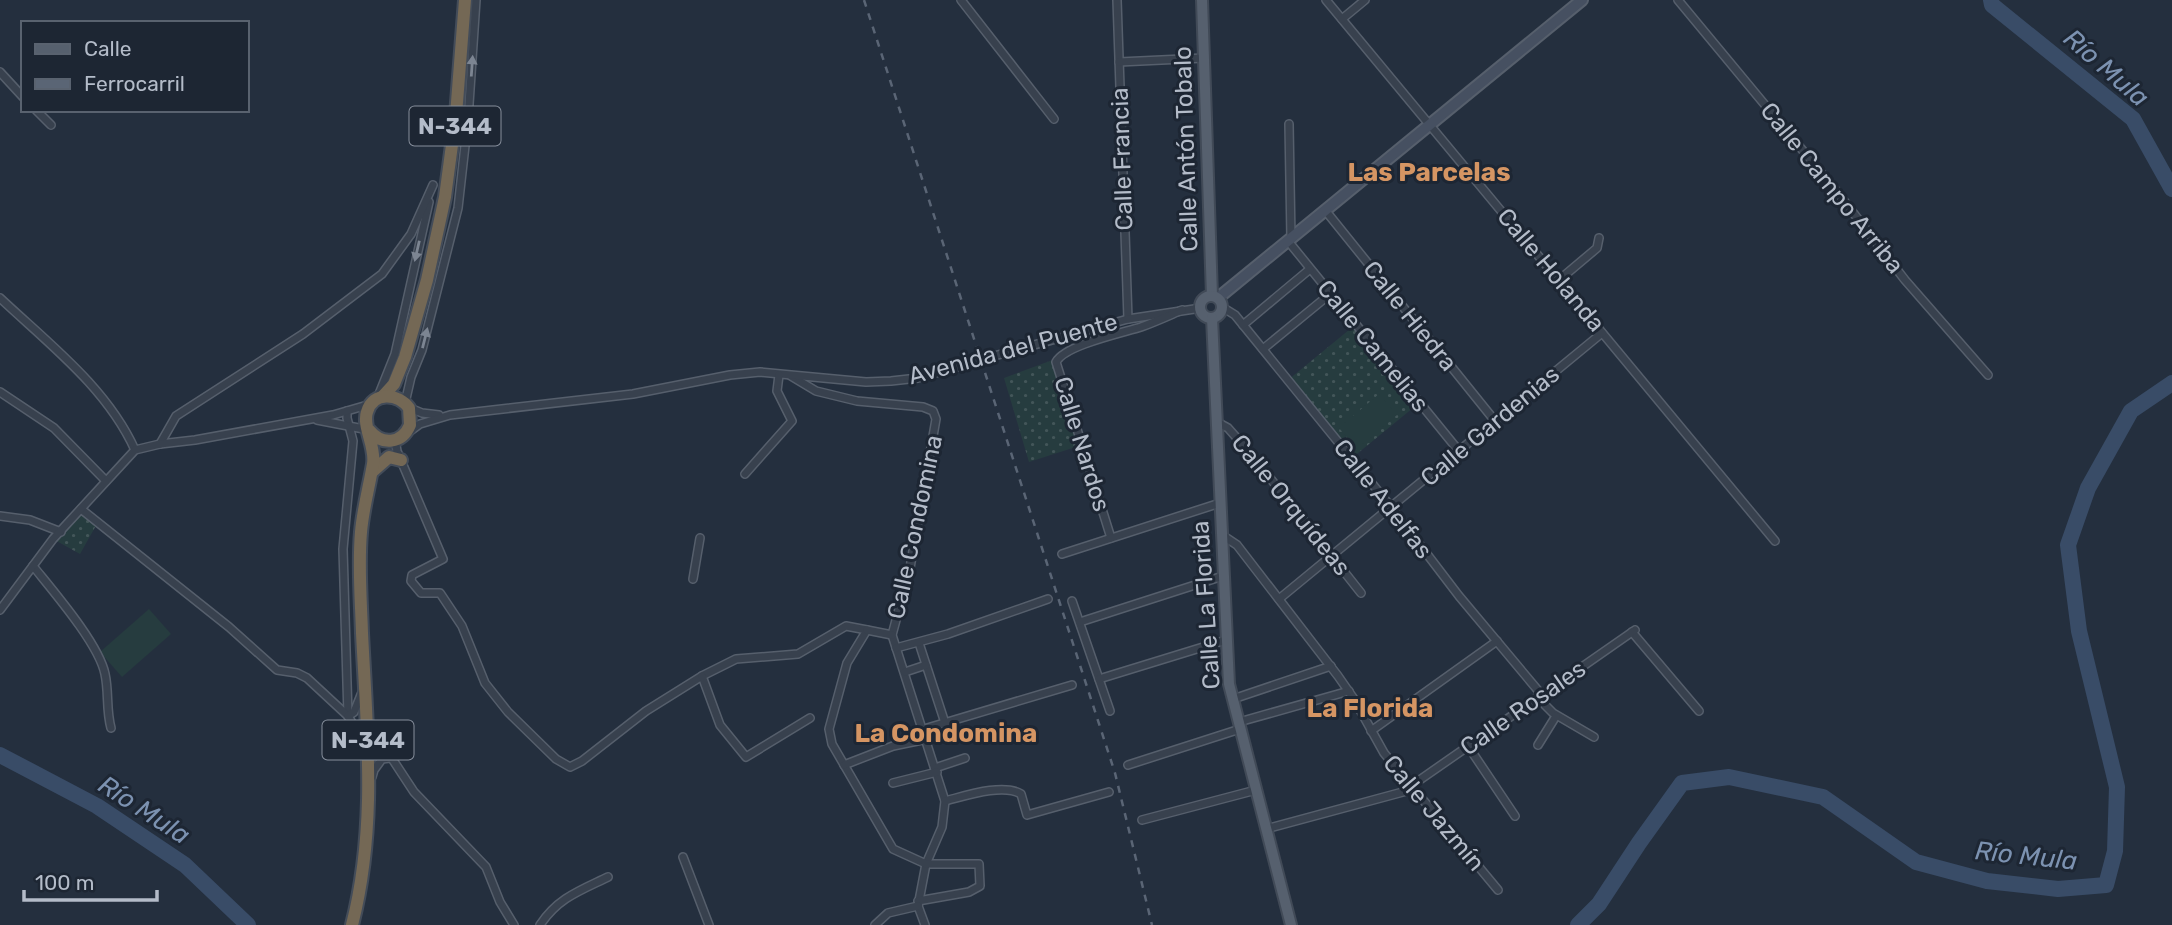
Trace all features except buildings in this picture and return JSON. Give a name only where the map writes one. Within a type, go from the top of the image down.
[{"type":"highway","name":"N-344","points":[[400,438],[411,419],[402,386],[405,358],[427,280],[450,170],[457,115],[465,0]]},
{"type":"highway","points":[[372,468],[366,414],[394,384],[405,358]]},
{"type":"highway","points":[[376,401],[393,396],[406,404]]},
{"type":"highway","points":[[369,430],[379,439],[400,438]]},
{"type":"highway","points":[[372,468],[382,450],[400,438]]},
{"type":"highway","points":[[372,468],[388,457],[401,460]]},
{"type":"highway","name":"N-344","points":[[352,925],[367,849],[368,721],[360,561],[361,531],[372,468]]},
{"type":"main road","name":"Calle Antón Tobalo","points":[[1202,0],[1217,300]]},
{"type":"main road","points":[[1203,300],[1217,300],[1219,314],[1212,318],[1203,314],[1200,308],[1203,300]]},
{"type":"main road","name":"Calle La Florida","points":[[1212,318],[1229,684],[1291,925]]},
{"type":"street","points":[[406,404],[458,208],[468,119],[476,0]]},
{"type":"street","points":[[961,0],[1054,119]]},
{"type":"street","name":"Calle Francia","points":[[1117,0],[1128,319]]},
{"type":"street","name":"Calle Holanda","points":[[1326,0],[1775,541]]},
{"type":"street","points":[[1342,19],[1365,0]]},
{"type":"street","points":[[1217,300],[1581,0]]},
{"type":"street","name":"Calle Campo Arriba","points":[[1678,0],[1838,193],[1905,280],[1988,375]]},
{"type":"street","points":[[1119,62],[1204,58]]},
{"type":"street","points":[[0,72],[21,95]]},
{"type":"street","points":[[38,112],[51,125]]},
{"type":"street","points":[[1289,124],[1289,240]]},
{"type":"street","points":[[0,610],[61,532],[135,450],[347,411],[376,401],[395,354],[433,185],[411,234],[382,274],[303,334],[176,416],[160,444]]},
{"type":"street","name":"Calle Hiedra","points":[[1325,210],[1495,421]]},
{"type":"street","points":[[1559,280],[1597,248],[1599,238]]},
{"type":"street","name":"Calle Camelias","points":[[1289,240],[1459,451]]},
{"type":"street","points":[[1243,325],[1310,269]]},
{"type":"street","points":[[1263,349],[1330,294]]},
{"type":"street","points":[[0,298],[89,382],[124,426],[135,450]]},
{"type":"street","name":"Calle Adelfas","points":[[1217,300],[1263,349],[1556,716],[1594,737]]},
{"type":"street","name":"Avenida del Puente","points":[[400,438],[420,424],[450,415],[633,394],[730,375],[760,372],[866,382],[918,377],[1128,319],[1200,308]]},
{"type":"street","name":"Calle Nardos","points":[[1111,538],[1056,362],[1062,354],[1182,310]]},
{"type":"street","name":"Calle Gardenias","points":[[1279,599],[1602,332]]},
{"type":"street","points":[[746,474],[792,421],[777,391],[779,374]]},
{"type":"street","name":"Calle Condomina","points":[[791,376],[816,391],[857,401],[923,407],[933,411],[936,419],[910,568],[892,635],[945,801],[942,827],[926,864],[918,903]]},
{"type":"street","points":[[0,393],[54,428],[106,481]]},
{"type":"street","name":"Avenida del Puente","points":[[406,404],[422,413],[450,415]]},
{"type":"street","points":[[347,411],[353,441],[343,549],[348,716]]},
{"type":"street","points":[[306,419],[369,430]]},
{"type":"street","name":"Calle Orquídeas","points":[[1217,422],[1228,428],[1362,593]]},
{"type":"street","points":[[400,438],[401,460],[443,559],[412,575],[411,581],[421,593],[440,593],[462,626],[485,683],[508,712],[555,759],[570,767],[582,761],[646,710],[736,659],[798,654],[846,625],[892,635]]},
{"type":"street","name":"Calle Nardos","points":[[1062,554],[1220,503]]},
{"type":"street","points":[[81,509],[229,627],[277,670],[297,673],[307,678],[348,716],[368,750]]},
{"type":"street","points":[[0,516],[30,520],[61,532]]},
{"type":"street","name":"Calle Jazmín","points":[[1221,535],[1237,545],[1349,691],[1384,753],[1498,890]]},
{"type":"street","points":[[692,579],[700,538]]},
{"type":"street","points":[[33,566],[66,607],[100,662],[105,673],[107,712],[111,727]]},
{"type":"street","points":[[1080,622],[1223,576]]},
{"type":"street","points":[[896,648],[1048,599]]},
{"type":"street","points":[[1072,601],[1110,711]]},
{"type":"street","points":[[867,631],[847,663],[829,729],[832,744],[893,849],[926,864],[979,864],[980,886],[969,892],[918,903],[888,913],[875,925]]},
{"type":"street","name":"Calle Rosales","points":[[1266,829],[1413,787],[1539,695],[1634,631],[1699,711]]},
{"type":"street","points":[[1099,679],[1226,640]]},
{"type":"street","points":[[919,642],[945,723]]},
{"type":"street","points":[[1371,731],[1497,642]]},
{"type":"street","points":[[905,672],[926,666]]},
{"type":"street","points":[[1233,699],[1331,666]]},
{"type":"street","points":[[702,676],[720,725],[746,757],[810,718]]},
{"type":"street","points":[[348,716],[354,712],[365,685]]},
{"type":"street","points":[[924,729],[1072,685]]},
{"type":"street","points":[[1128,765],[1240,725],[1349,691]]},
{"type":"street","points":[[1538,745],[1556,716]]},
{"type":"street","points":[[368,721],[414,792],[486,867],[500,902],[514,925]]},
{"type":"street","points":[[844,765],[893,746],[927,739]]},
{"type":"street","points":[[1468,746],[1515,816]]},
{"type":"street","points":[[369,788],[374,770],[382,759],[390,758]]},
{"type":"street","points":[[893,783],[965,758]]},
{"type":"street","points":[[945,801],[981,792],[1015,790],[1021,794],[1027,814],[1109,792]]},
{"type":"street","points":[[1142,820],[1256,790]]},
{"type":"street","points":[[683,857],[709,925]]},
{"type":"street","points":[[540,925],[562,900],[607,877]]},
{"type":"street","points":[[918,903],[925,925]]},
{"type":"green space","points":[[1355,325],[1419,403],[1352,458],[1288,380]]},
{"type":"green space","points":[[1058,358],[1082,445],[1029,462],[1004,378]]},
{"type":"green space","points":[[1379,394],[1397,415],[1357,449],[1339,428]]},
{"type":"green space","points":[[81,509],[98,522],[80,554],[53,539]]},
{"type":"green space","points":[[149,609],[171,634],[122,677],[100,652]]},
{"type":"waterway","name":"Río Mula","points":[[1991,0],[1992,5],[2133,119],[2172,189]]},
{"type":"waterway","name":"Río Mula","points":[[1578,925],[1599,904],[1682,783],[1729,777],[1823,797],[1916,862],[1987,881],[2058,889],[2106,885],[2115,851],[2117,787],[2079,631],[2068,545],[2088,488],[2131,411],[2172,383]]},
{"type":"waterway","name":"Río Mula","points":[[0,755],[97,806],[185,865],[248,925]]},
{"type":"railway","points":[[864,0],[1115,773],[1152,925]]},
{"type":"district","name":"Las Parcelas","points":[[1429,172]]},
{"type":"district","name":"La Florida","points":[[1370,708]]},
{"type":"district","name":"La Condomina","points":[[946,733]]}]
